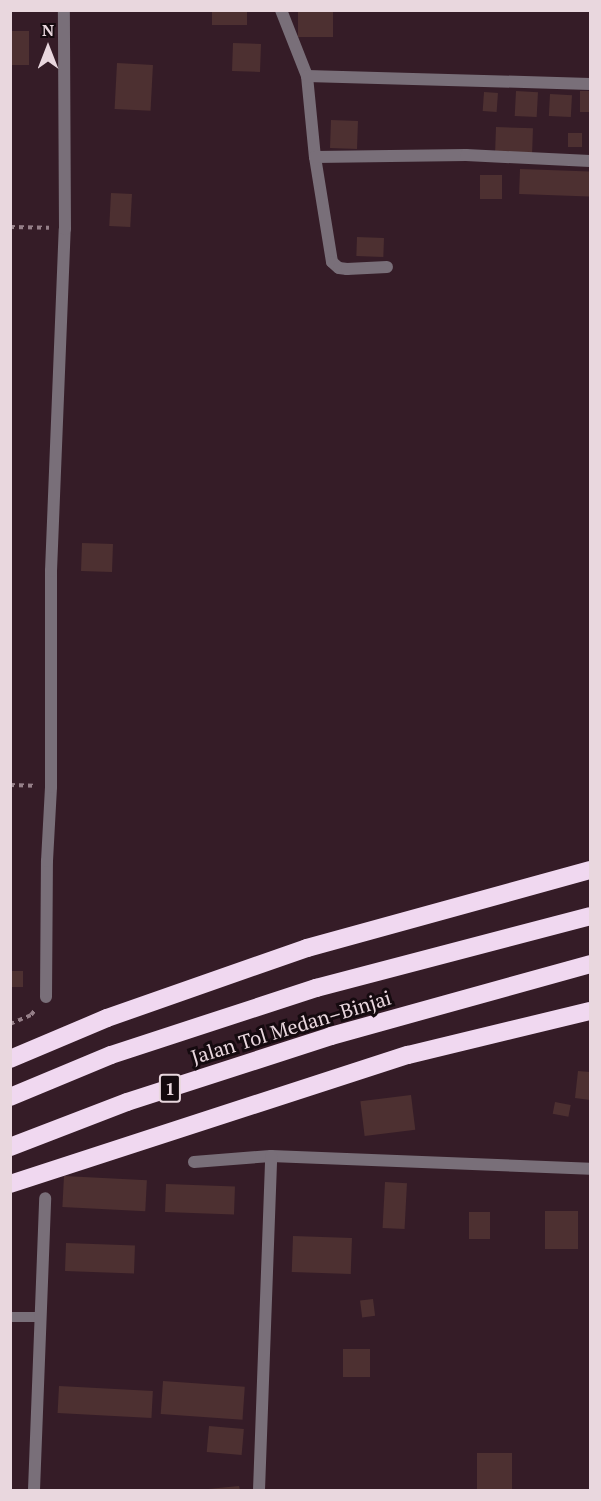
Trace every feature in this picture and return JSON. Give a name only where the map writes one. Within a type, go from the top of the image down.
[{"type":"highway","points":[[10,1059],[107,1018],[307,948],[591,870]]},
{"type":"highway","name":"Jalan Tol Medan–Binjai","points":[[10,1097],[111,1055],[316,988],[591,916]]},
{"type":"highway","name":"Jalan Tol Medan–Binjai","points":[[10,1147],[127,1102],[331,1036],[591,964]]},
{"type":"highway","points":[[10,1184],[408,1055],[591,1011]]},
{"type":"street","points":[[46,997],[46,873],[51,787],[51,571],[65,229],[64,10]]},
{"type":"street","points":[[281,10],[307,76],[315,157],[332,262],[339,268],[347,269],[387,267]]},
{"type":"street","points":[[307,76],[591,84]]},
{"type":"street","points":[[315,157],[466,155],[591,160]]},
{"type":"street","points":[[259,1491],[271,1156]]},
{"type":"street","points":[[194,1162],[271,1156],[591,1169]]},
{"type":"street","points":[[34,1491],[45,1198]]},
{"type":"lane","points":[[10,1317],[40,1317]]},
{"type":"path","points":[[10,227],[65,229]]},
{"type":"path","points":[[10,785],[51,787]]},
{"type":"path","points":[[10,1024],[31,1015],[46,997]]},
{"type":"building","points":[[212,10],[247,10],[247,25],[212,25]]},
{"type":"building","points":[[298,10],[333,10],[333,37],[298,37]]},
{"type":"building","points":[[10,31],[29,31],[29,65],[10,65]]},
{"type":"building","points":[[233,43],[261,44],[260,72],[232,71]]},
{"type":"building","points":[[117,63],[153,65],[151,111],[115,109]]},
{"type":"building","points":[[516,91],[538,92],[537,117],[515,116]]},
{"type":"building","points":[[580,91],[590,91],[590,112],[580,112]]},
{"type":"building","points":[[484,92],[498,93],[497,112],[483,111]]},
{"type":"building","points":[[550,94],[572,95],[571,117],[549,116]]},
{"type":"building","points":[[331,120],[358,121],[357,149],[330,148]]},
{"type":"building","points":[[496,127],[533,128],[532,154],[495,153]]},
{"type":"building","points":[[568,133],[582,133],[582,147],[568,147]]},
{"type":"building","points":[[520,169],[590,171],[589,196],[519,194]]},
{"type":"building","points":[[480,175],[502,175],[502,199],[480,199]]},
{"type":"building","points":[[111,193],[132,194],[130,227],[109,226]]},
{"type":"building","points":[[357,237],[384,238],[383,257],[356,256]]},
{"type":"building","points":[[82,543],[113,544],[112,572],[81,571]]},
{"type":"building","points":[[10,971],[23,971],[23,987],[10,987]]},
{"type":"building","points":[[578,1071],[590,1072],[590,1100],[575,1098]]},
{"type":"building","points":[[411,1095],[415,1130],[365,1136],[360,1101]]},
{"type":"building","points":[[555,1102],[571,1105],[568,1117],[553,1114]]},
{"type":"building","points":[[64,1176],[147,1180],[145,1211],[62,1207]]},
{"type":"building","points":[[385,1182],[407,1183],[405,1229],[383,1228]]},
{"type":"building","points":[[166,1184],[235,1186],[234,1214],[165,1212]]},
{"type":"building","points":[[545,1211],[578,1211],[578,1249],[545,1249]]},
{"type":"building","points":[[469,1212],[490,1212],[490,1239],[469,1239]]},
{"type":"building","points":[[293,1236],[352,1238],[351,1274],[292,1272]]},
{"type":"building","points":[[66,1243],[135,1245],[134,1273],[65,1271]]},
{"type":"building","points":[[373,1299],[375,1316],[362,1317],[360,1301]]},
{"type":"building","points":[[343,1349],[370,1349],[370,1377],[343,1377]]},
{"type":"building","points":[[163,1381],[245,1387],[242,1420],[161,1414]]},
{"type":"building","points":[[59,1386],[153,1391],[151,1418],[58,1413]]},
{"type":"building","points":[[209,1426],[244,1429],[242,1455],[207,1452]]},
{"type":"building","points":[[477,1453],[512,1453],[512,1490],[477,1490]]},
{"type":"building","points":[[239,1486],[240,1490],[208,1489]]}]
